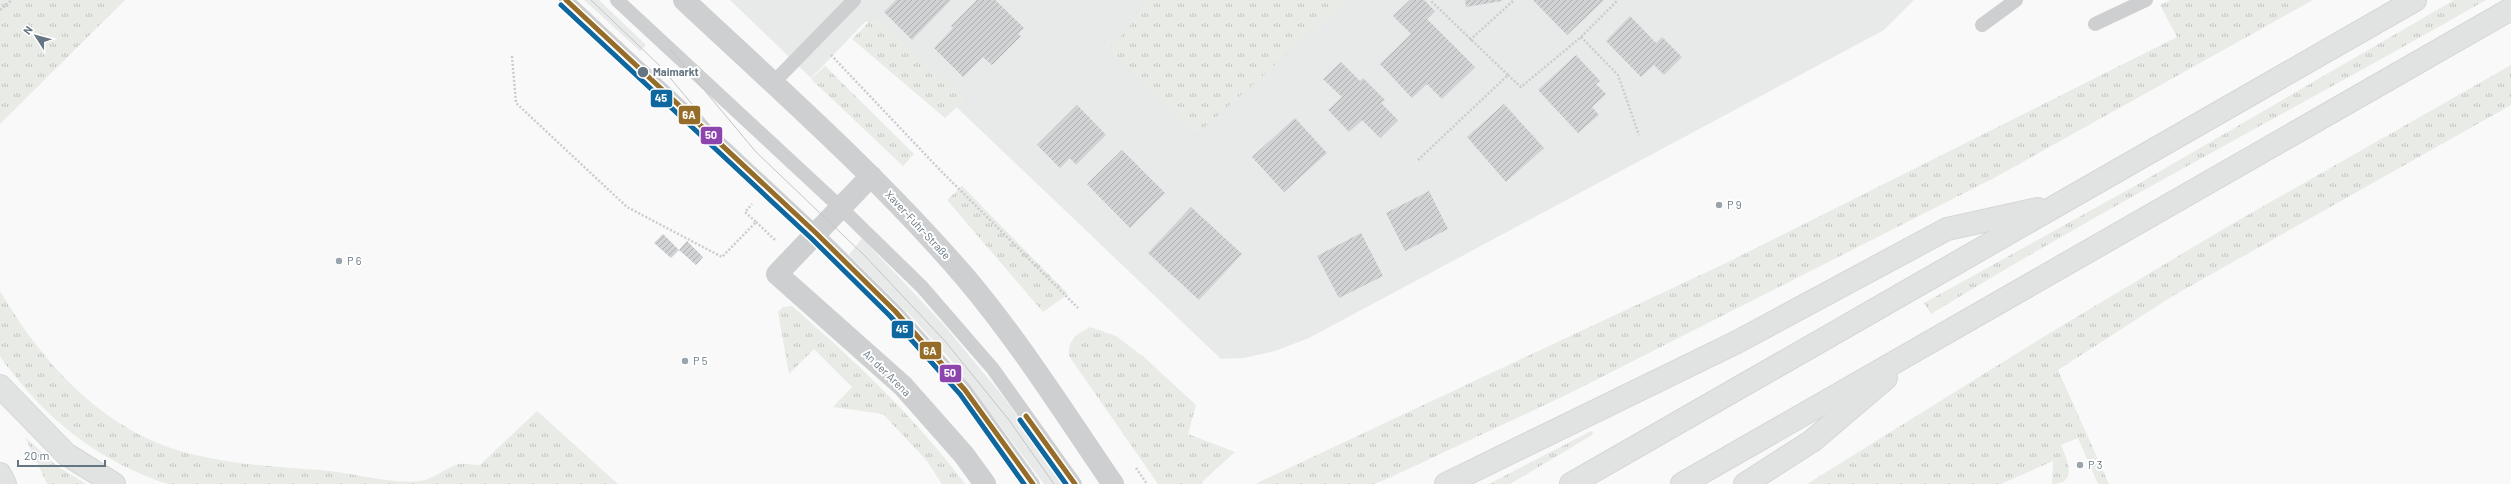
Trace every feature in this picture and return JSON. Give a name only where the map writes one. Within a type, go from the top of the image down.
[{"type":"highway","points":[[1571,484],[2415,0]]},
{"type":"highway","points":[[1682,484],[2511,9]]},
{"type":"highway","points":[[1446,484],[1737,342],[1948,229],[2060,203]]},
{"type":"highway","points":[[1745,484],[1812,442],[1927,344]]},
{"type":"highway","points":[[0,386],[66,454],[114,484]]},
{"type":"highway","points":[[0,474],[5,484]]},
{"type":"street","name":"Xaver-Fuhr-Straße","points":[[684,0],[904,208],[976,290],[1023,351],[1114,484]]},
{"type":"street","points":[[816,233],[871,176]]},
{"type":"street","name":"An der Arena","points":[[816,233],[777,274],[903,386],[964,455],[985,484]]},
{"type":"lane","points":[[566,0],[864,279],[933,352],[964,390],[1033,484]]},
{"type":"lane","points":[[617,0],[841,208],[922,287],[960,329],[992,369],[1075,484]]},
{"type":"lane","points":[[1982,25],[2016,0]]},
{"type":"lane","points":[[2095,24],[2146,0]]},
{"type":"lane","points":[[773,83],[851,3]]},
{"type":"path","points":[[0,10],[12,0]]},
{"type":"path","points":[[1430,0],[1470,40],[1521,87],[1581,37],[1618,0]]},
{"type":"path","points":[[1470,40],[1514,0]]},
{"type":"path","points":[[1581,37],[1618,75],[1639,135]]},
{"type":"path","points":[[816,39],[941,171],[1078,308]]},
{"type":"path","points":[[512,56],[516,103],[628,207],[660,225],[722,257],[756,222],[745,212],[768,189]]},
{"type":"path","points":[[1418,160],[1508,75]]},
{"type":"shaded area","points":[[584,0],[599,0],[646,45],[640,51]]},
{"type":"shaded area","points":[[730,0],[1914,0],[1884,30],[1309,338],[1275,351],[1244,358],[1221,359],[866,21],[811,78]]},
{"type":"shaded area","points":[[862,238],[944,325],[1005,399],[1066,484],[1044,484],[950,359],[910,315],[849,255]]},
{"type":"green space","points":[[0,0],[125,0],[0,124]]},
{"type":"green space","points":[[1146,0],[1348,0],[1197,134],[1109,49],[1129,28]]},
{"type":"green space","points":[[2170,0],[2313,0],[1994,178],[1566,395],[1389,478],[1374,484],[1255,484],[1726,263],[2177,37],[2160,5]]},
{"type":"green space","points":[[2454,0],[2486,0],[2068,233],[1931,314],[1924,303],[2133,187]]},
{"type":"green space","points":[[874,17],[966,99],[945,118],[852,39]]},
{"type":"green space","points":[[2511,65],[2511,105],[2171,297],[2058,370],[2109,484],[2098,484],[2078,438],[2061,445],[2069,470],[2066,480],[2060,483],[2052,484],[2053,461],[2001,484],[1807,484],[2045,336],[2225,228]]},
{"type":"green space","points":[[825,66],[914,154],[903,166],[811,79]]},
{"type":"green space","points":[[962,186],[1068,294],[1043,312],[947,200]]},
{"type":"green space","points":[[0,291],[37,346],[58,371],[82,394],[107,414],[134,432],[164,445],[196,455],[274,467],[333,471],[383,480],[408,482],[420,481],[430,478],[458,464],[480,465],[537,411],[618,484],[168,484],[146,476],[104,455],[65,428],[31,395],[0,355]]},
{"type":"green space","points":[[792,306],[883,390],[926,436],[965,484],[942,484],[927,461],[883,414],[833,407],[852,387],[814,349],[789,374],[778,312],[783,307]]},
{"type":"green space","points":[[1090,327],[1116,336],[1145,358],[1196,405],[1188,434],[1235,452],[1203,481],[1202,484],[1158,484],[1069,356],[1070,345],[1074,338]]},
{"type":"green space","points":[[1591,431],[1593,432],[1592,435],[1510,484],[1489,484]]},
{"type":"green space","points":[[25,437],[57,466],[86,484],[47,484]]},
{"type":"building","points":[[896,0],[951,0],[912,40],[884,12]]},
{"type":"building","points":[[977,0],[995,0],[1024,28],[1018,34],[1021,36],[992,65],[983,57],[963,77],[934,48],[953,28],[951,26]]},
{"type":"building","points":[[1410,0],[1424,0],[1435,11],[1427,19],[1475,67],[1442,99],[1427,84],[1412,98],[1380,64],[1411,34],[1393,16]]},
{"type":"building","points":[[1465,0],[1502,0],[1502,1],[1466,7]]},
{"type":"building","points":[[1533,0],[1604,0],[1567,35]]},
{"type":"building","points":[[1630,16],[1656,43],[1662,37],[1682,57],[1664,75],[1654,65],[1641,77],[1606,41]]},
{"type":"building","points":[[1576,55],[1600,81],[1596,84],[1606,94],[1592,107],[1599,115],[1578,133],[1538,90]]},
{"type":"building","points":[[1341,62],[1360,81],[1363,78],[1385,100],[1381,103],[1398,120],[1380,138],[1362,120],[1349,132],[1328,110],[1342,97],[1323,79]]},
{"type":"building","points":[[1504,104],[1544,148],[1506,182],[1467,137]]},
{"type":"building","points":[[1077,105],[1106,135],[1076,165],[1070,158],[1060,168],[1037,145]]},
{"type":"building","points":[[1295,118],[1327,153],[1284,192],[1252,157]]},
{"type":"building","points":[[1122,150],[1165,193],[1130,228],[1087,184]]},
{"type":"building","points":[[1429,191],[1448,229],[1405,251],[1386,213]]},
{"type":"building","points":[[1191,207],[1242,254],[1199,300],[1148,253]]},
{"type":"building","points":[[1361,233],[1383,276],[1339,298],[1317,256]]},
{"type":"building","points":[[663,234],[679,250],[671,258],[654,243]]},
{"type":"building","points":[[687,241],[703,257],[696,265],[679,250]]},
{"type":"tram line","points":[[591,0],[661,67],[717,134],[754,175]]},
{"type":"tram line","points":[[670,49],[756,152],[865,256],[945,341],[1009,420],[1054,484]]},
{"type":"transit line","name":"6A","points":[[566,0],[816,233],[895,311],[965,390],[1033,484]]},
{"type":"transit line","name":"50","points":[[566,0],[816,233],[895,311],[965,390],[1033,484]]},
{"type":"transit line","name":"45","points":[[561,5],[811,238],[890,316],[960,394],[1024,484]]},
{"type":"transit line","name":"6A","points":[[1026,416],[1075,484]]},
{"type":"transit line","name":"50","points":[[1026,416],[1075,484]]},
{"type":"transit line","name":"45","points":[[1020,420],[1066,484]]},
{"type":"place","name":"Maimarkt","points":[[643,72]]},
{"type":"place","name":"P 9","points":[[1719,205]]},
{"type":"place","name":"P 6","points":[[339,261]]},
{"type":"place","name":"P 5","points":[[685,361]]},
{"type":"place","name":"P 3","points":[[2080,465]]}]
